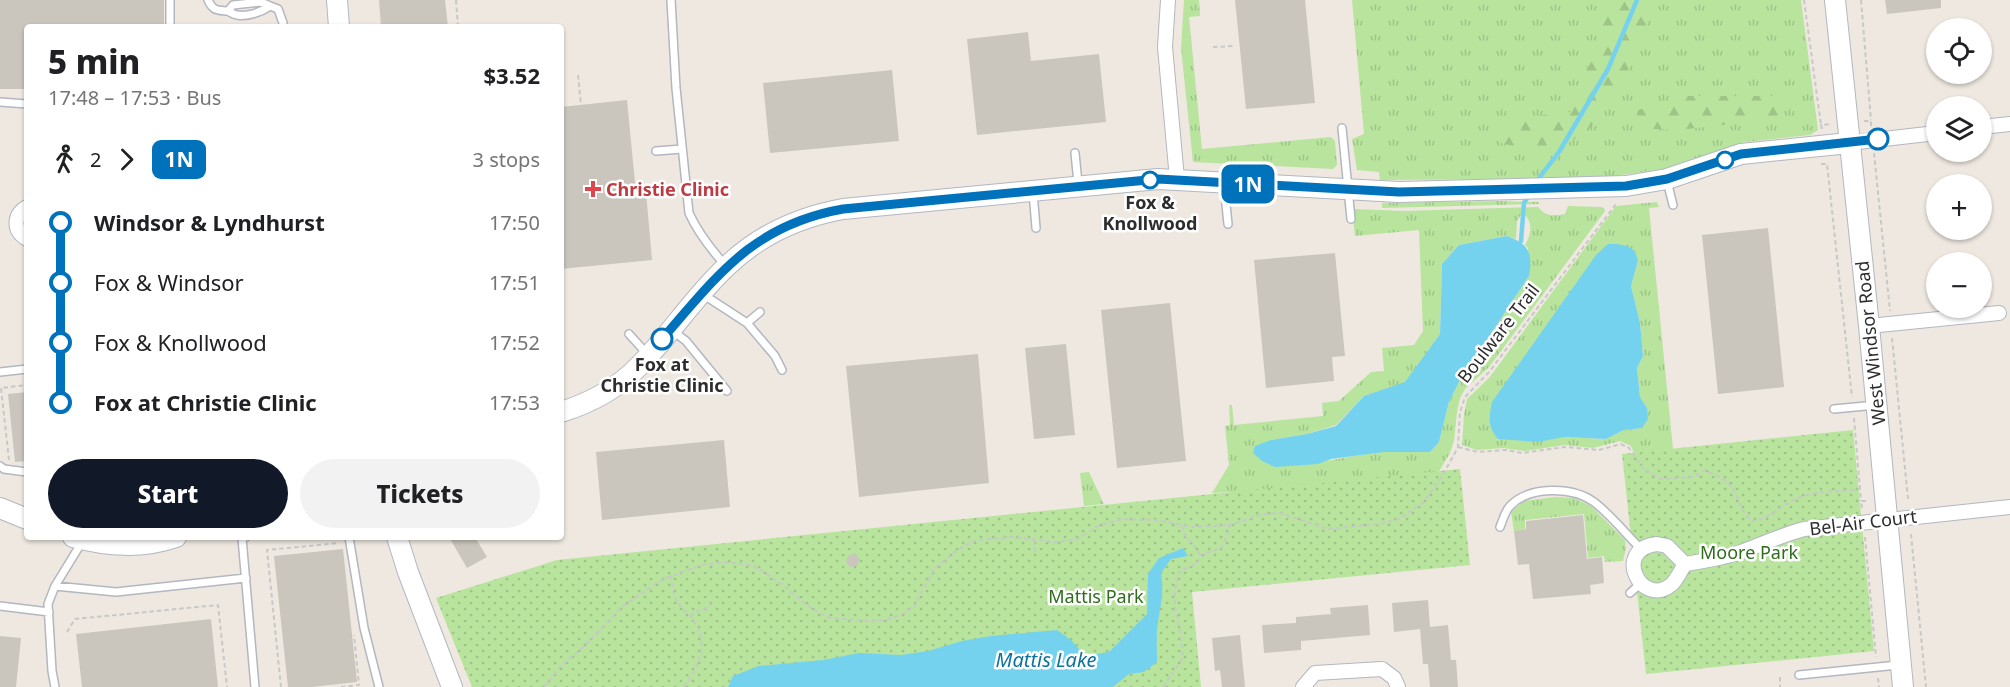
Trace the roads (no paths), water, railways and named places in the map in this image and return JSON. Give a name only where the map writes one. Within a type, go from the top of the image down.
[{"type":"street","points":[[337,0],[339,24]]},
{"type":"street","points":[[1168,0],[1165,47],[1177,179]]},
{"type":"street","name":"West Windsor Road","points":[[1834,0],[1869,326],[1903,687]]},
{"type":"street","points":[[1992,126],[2010,124]]},
{"type":"street","points":[[564,411],[605,392],[639,367],[726,266],[745,250],[795,222],[821,213],[1146,180],[1177,179],[1399,192],[1626,186],[1667,179],[1741,154],[1926,134]]},
{"type":"street","points":[[24,209],[19,213],[16,224],[20,234],[24,237]]},
{"type":"street","points":[[1869,326],[1999,313]]},
{"type":"street","name":"Bel-Air Court","points":[[1685,564],[1712,560],[1740,552],[1803,529],[2010,507]]},
{"type":"street","points":[[0,508],[24,518]]},
{"type":"street","points":[[104,541],[124,546],[168,540]]},
{"type":"street","points":[[398,540],[452,687]]},
{"type":"street","points":[[1648,545],[1667,546],[1685,564],[1671,584],[1662,589],[1635,588],[1637,579],[1633,568],[1636,556],[1648,545]]},
{"type":"street","points":[[1303,687],[1315,673],[1382,669],[1394,678],[1398,687]]},
{"type":"lane","points":[[170,0],[170,24]]},
{"type":"lane","points":[[208,0],[211,8],[236,15],[261,12],[270,6],[278,9],[283,23]]},
{"type":"lane","points":[[671,0],[689,213],[702,237],[726,266]]},
{"type":"lane","points":[[0,102],[24,104]]},
{"type":"lane","points":[[1342,128],[1351,219]]},
{"type":"lane","points":[[656,151],[682,148]]},
{"type":"lane","points":[[1075,153],[1078,186]]},
{"type":"lane","points":[[1667,179],[1673,205]]},
{"type":"lane","points":[[1224,183],[1228,224]]},
{"type":"lane","points":[[1032,190],[1036,228]]},
{"type":"lane","points":[[702,293],[747,323],[775,356],[782,370]]},
{"type":"lane","points":[[747,323],[760,312]]},
{"type":"lane","points":[[671,329],[686,341],[727,391]]},
{"type":"lane","points":[[629,334],[648,355]]},
{"type":"lane","points":[[0,372],[24,369]]},
{"type":"lane","points":[[1834,409],[1876,405]]},
{"type":"lane","points":[[0,466],[4,470],[24,472]]},
{"type":"lane","points":[[1500,527],[1508,508],[1526,495],[1572,492],[1594,502],[1641,549]]},
{"type":"lane","points":[[55,687],[48,604],[77,540]]},
{"type":"lane","points":[[244,540],[255,687]]},
{"type":"lane","points":[[347,540],[364,628],[379,687]]},
{"type":"lane","points":[[55,586],[116,592],[246,578]]},
{"type":"lane","points":[[0,606],[49,612]]},
{"type":"lane","points":[[1799,675],[1901,665]]},
{"type":"water","points":[[1507,236],[1520,242],[1528,250],[1530,255],[1529,276],[1459,382],[1449,402],[1439,442],[1430,452],[1384,452],[1331,459],[1318,464],[1275,467],[1262,461],[1253,453],[1255,446],[1271,440],[1336,426],[1364,396],[1405,382],[1440,334],[1442,264],[1459,245]]},
{"type":"water","points":[[1608,244],[1627,246],[1635,251],[1638,261],[1631,286],[1640,323],[1643,356],[1637,368],[1640,397],[1647,408],[1648,419],[1642,428],[1624,430],[1606,439],[1564,437],[1538,442],[1498,439],[1490,422],[1492,402],[1596,255]]},
{"type":"water","name":"Mattis Lake","points":[[1183,548],[1188,556],[1171,559],[1161,573],[1162,592],[1157,632],[1157,662],[1144,672],[1129,674],[1113,687],[728,687],[733,676],[759,666],[823,660],[859,653],[901,655],[991,636],[1057,630],[1071,640],[1085,656],[1109,652],[1147,614],[1148,574],[1159,558]]},
{"type":"waterway","points":[[1536,182],[1559,152],[1608,69],[1637,0]]},
{"type":"waterway","points":[[1521,241],[1524,203],[1529,195]]},
{"type":"place","name":"Fox & Knollwood","points":[[1150,180]]},
{"type":"place","name":"Christie Clinic","points":[[593,189]]},
{"type":"place","name":"Fox at Christie Clinic","points":[[662,339]]},
{"type":"park label","name":"Moore Park","points":[[1749,552]]},
{"type":"park label","name":"Mattis Park","points":[[1096,596]]}]
